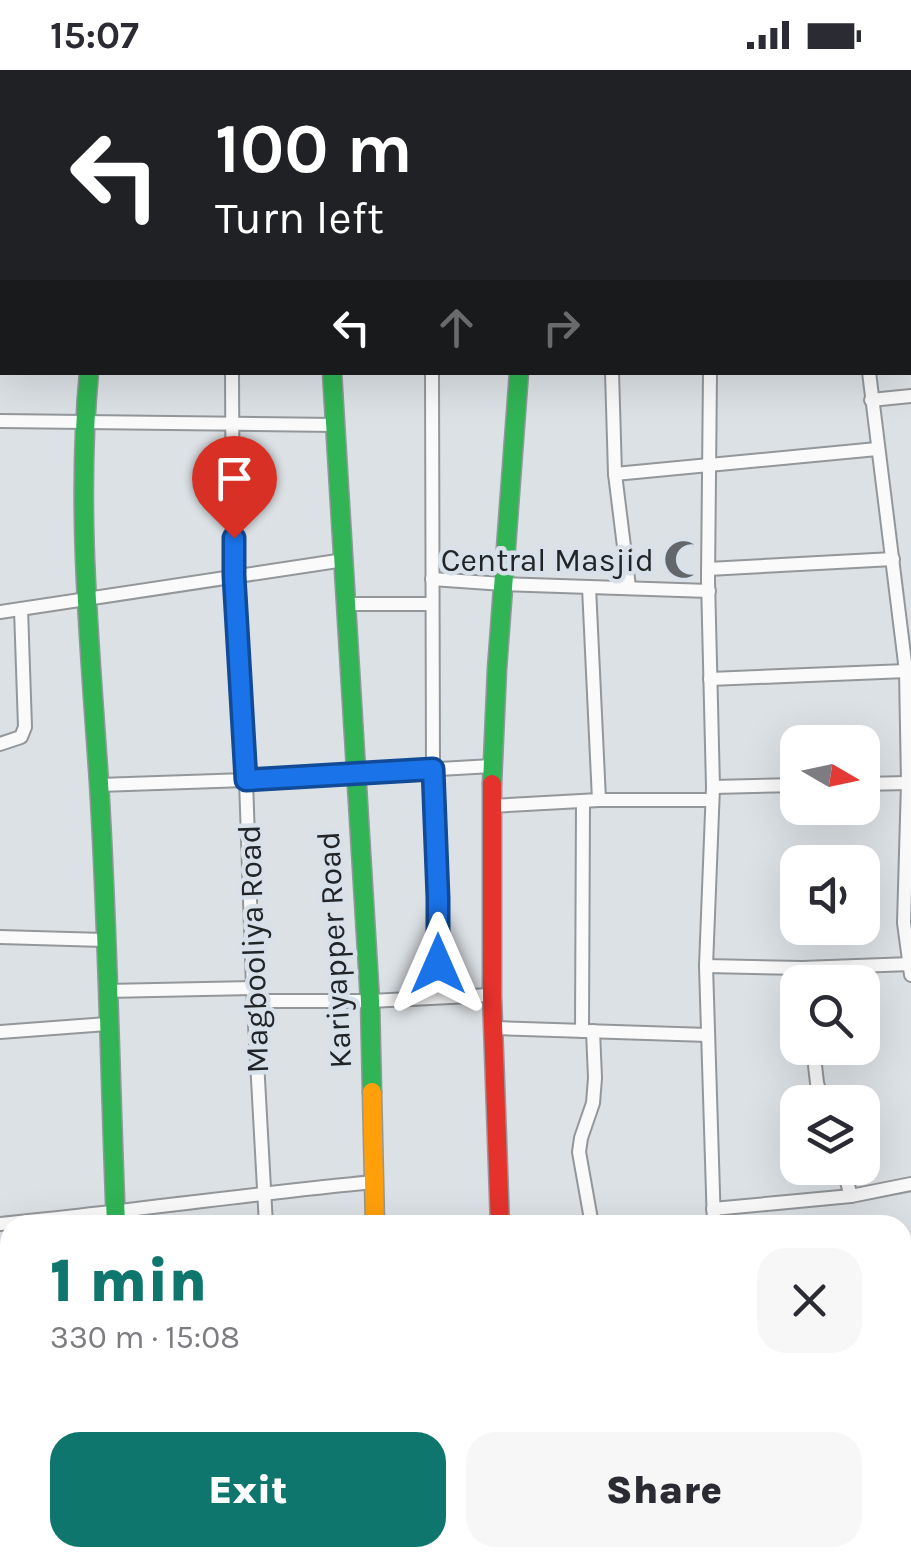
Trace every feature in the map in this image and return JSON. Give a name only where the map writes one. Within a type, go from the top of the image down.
[{"type":"street","points":[[89,375],[84,423],[85,599],[99,785],[115,1215]]},
{"type":"street","name":"Magbooliya Road","points":[[232,375],[234,576],[265,1215]]},
{"type":"street","name":"Kariyapper Road","points":[[332,375],[370,1001],[374,1215]]},
{"type":"street","points":[[432,375],[437,998]]},
{"type":"street","points":[[500,1215],[490,994],[492,766],[519,375]]},
{"type":"street","points":[[612,375],[615,474],[629,587]]},
{"type":"street","points":[[710,375],[708,590],[713,794],[706,966],[713,1215]]},
{"type":"street","points":[[868,375],[893,559],[905,612],[908,783],[904,923],[910,968],[880,970]]},
{"type":"street","points":[[871,400],[911,396]]},
{"type":"street","points":[[0,421],[336,425]]},
{"type":"street","points":[[615,474],[876,449]]},
{"type":"street","points":[[708,569],[893,559]]},
{"type":"street","points":[[0,612],[344,560]]},
{"type":"street","points":[[432,579],[708,590]]},
{"type":"street","points":[[589,587],[600,800]]},
{"type":"street","points":[[346,604],[432,604]]},
{"type":"street","points":[[0,744],[21,737],[25,727],[21,609]]},
{"type":"street","points":[[710,680],[906,671]]},
{"type":"street","points":[[99,785],[492,766]]},
{"type":"street","points":[[880,784],[908,783]]},
{"type":"street","points":[[492,806],[780,787]]},
{"type":"street","points":[[583,801],[588,1031],[595,1078],[580,1152],[590,1215]]},
{"type":"street","points":[[0,937],[104,940]]},
{"type":"street","points":[[706,966],[780,973]]},
{"type":"street","points":[[106,991],[370,1001],[490,994]]},
{"type":"street","points":[[0,1032],[107,1024]]},
{"type":"street","points":[[492,1028],[708,1035]]},
{"type":"street","points":[[137,1215],[264,1192],[373,1182]]},
{"type":"street","points":[[713,1209],[852,1196],[911,1184]]},
{"type":"street","points":[[848,1185],[852,1196]]},
{"type":"traffic: fast","points":[[89,375],[84,526],[105,893],[116,1215]]},
{"type":"traffic: fast","points":[[332,375],[370,1001],[372,1092]]},
{"type":"traffic: fast","points":[[492,784],[519,375]]},
{"type":"traffic: slow","points":[[372,1092],[375,1215]]},
{"type":"traffic: jam","points":[[492,784],[492,996],[500,1215]]},
{"type":"place","name":"Central Masjid","points":[[684,560]]},
{"type":"route","points":[[234,538],[246,780],[433,769],[438,964]]}]
